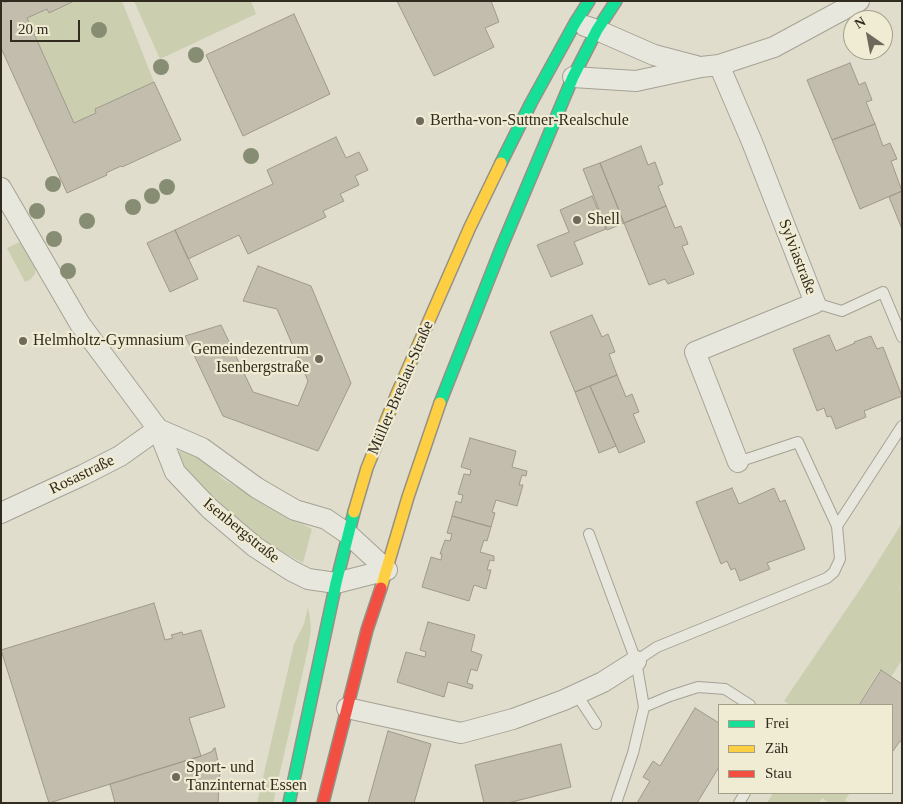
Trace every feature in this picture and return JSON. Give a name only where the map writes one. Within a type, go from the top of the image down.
[{"type":"main road","name":"Müller-Breslau-Straße","points":[[288,803],[336,583],[367,468],[400,398],[470,227],[531,103],[589,1]]},
{"type":"main road","points":[[324,803],[367,630],[387,570],[431,413],[573,77],[597,30],[616,1]]},
{"type":"street","points":[[573,77],[636,81],[710,66],[774,47],[859,1]]},
{"type":"street","points":[[575,23],[597,30],[654,55],[710,66]]},
{"type":"street","name":"Sylviastraße","points":[[710,66],[752,142],[815,303],[695,352],[738,462]]},
{"type":"street","name":"Isenbergstraße","points":[[1,188],[80,324],[158,429],[175,472],[209,508],[255,547],[308,579],[336,583],[387,570]]},
{"type":"street","points":[[158,429],[202,448],[256,488],[295,510],[326,519],[348,534],[387,570]]},
{"type":"street","name":"Rosastraße","points":[[1,513],[120,456],[158,429]]},
{"type":"street","points":[[347,708],[461,732],[512,719],[577,695],[636,662]]},
{"type":"lane","points":[[815,303],[842,311],[884,292],[902,337]]},
{"type":"lane","points":[[837,526],[902,426]]},
{"type":"lane","points":[[636,662],[656,647],[827,578],[834,572],[840,559],[837,526],[798,442],[738,462]]},
{"type":"lane","points":[[589,534],[636,662],[644,707],[633,753],[616,803]]},
{"type":"lane","points":[[644,707],[698,687],[725,688],[749,704]]},
{"type":"lane","points":[[577,695],[596,724]]},
{"type":"green space","points":[[74,1],[122,1],[154,82],[95,109],[96,113],[74,123],[27,18],[47,9],[49,12]]},
{"type":"green space","points":[[134,1],[251,1],[256,14],[160,59]]},
{"type":"green space","points":[[20,242],[36,268],[35,274],[25,282],[7,248]]},
{"type":"green space","points":[[184,449],[207,464],[223,479],[312,529],[303,563],[248,530],[190,479],[176,460],[176,453]]},
{"type":"green space","points":[[902,523],[902,585],[897,592],[902,586],[902,660],[891,677],[880,670],[859,704],[789,704],[784,701],[865,582]]},
{"type":"green space","points":[[308,607],[311,630],[308,649],[273,803],[257,803],[294,644],[304,624]]},
{"type":"green space","points":[[772,794],[849,794],[845,800],[849,803],[829,803],[822,798],[819,803],[767,803]]},
{"type":"building","points":[[1,1],[5,1],[5,3],[8,1],[74,1],[49,13],[47,9],[27,18],[74,123],[96,113],[95,109],[154,82],[181,140],[121,166],[106,173],[107,175],[67,193],[1,48]]},
{"type":"building","points":[[397,1],[491,1],[499,22],[485,28],[494,47],[434,76]]},
{"type":"building","points":[[294,14],[330,94],[243,136],[206,55]]},
{"type":"building","points":[[850,63],[859,85],[865,82],[872,100],[866,102],[875,124],[832,140],[807,80]]},
{"type":"building","points":[[875,124],[883,146],[890,143],[897,159],[891,161],[902,191],[860,209],[832,140]]},
{"type":"building","points":[[336,137],[346,158],[359,152],[368,170],[355,176],[359,185],[340,194],[344,201],[323,211],[326,217],[248,254],[239,235],[188,259],[175,230],[273,184],[267,170]]},
{"type":"building","points":[[641,146],[648,165],[655,162],[663,184],[658,186],[666,206],[624,223],[600,163]]},
{"type":"building","points":[[600,163],[624,223],[607,230],[583,169]]},
{"type":"building","points":[[902,191],[902,229],[889,197]]},
{"type":"building","points":[[592,196],[606,229],[574,242],[583,264],[551,277],[537,245],[569,232],[560,210]]},
{"type":"building","points":[[666,206],[675,228],[681,226],[688,244],[682,246],[694,274],[668,284],[665,279],[649,285],[624,223]]},
{"type":"building","points":[[175,230],[198,279],[170,292],[147,243]]},
{"type":"building","name":"Gemeindezentrum Isenbergstraße","points":[[258,266],[311,286],[351,383],[318,451],[223,416],[185,336],[221,325],[253,392],[298,406],[308,381],[277,309],[243,301]]},
{"type":"building","points":[[592,315],[602,337],[608,334],[615,352],[609,354],[617,375],[575,392],[550,332]]},
{"type":"building","points":[[829,335],[836,351],[871,336],[877,349],[883,347],[902,396],[864,411],[866,417],[836,429],[831,416],[827,417],[824,408],[817,411],[793,349]]},
{"type":"building","points":[[617,375],[626,397],[632,394],[639,412],[633,414],[645,442],[619,453],[590,386]]},
{"type":"building","points":[[590,386],[616,446],[599,453],[575,392]]},
{"type":"building","points":[[470,438],[516,451],[512,467],[527,471],[526,476],[522,475],[519,485],[523,485],[517,506],[496,500],[492,512],[495,513],[491,527],[452,516],[456,501],[461,503],[463,495],[458,494],[464,474],[470,475],[471,470],[461,467]]},
{"type":"building","points":[[732,488],[739,504],[774,488],[780,502],[785,500],[805,549],[767,563],[770,569],[740,581],[735,568],[731,570],[727,561],[721,564],[696,502]]},
{"type":"building","points":[[452,516],[491,527],[487,541],[484,540],[480,552],[494,556],[494,561],[490,560],[487,570],[491,570],[486,589],[474,585],[469,601],[422,587],[431,557],[441,560],[442,554],[440,554],[445,540],[450,541],[452,534],[447,533]]},
{"type":"building","points":[[154,603],[165,640],[173,638],[171,635],[182,632],[183,635],[201,630],[225,707],[189,718],[201,756],[49,803],[1,650]]},
{"type":"building","points":[[428,622],[475,635],[471,651],[482,655],[477,671],[471,669],[467,683],[473,685],[472,689],[448,682],[444,697],[397,682],[406,652],[425,657],[426,652],[420,650]]},
{"type":"building","points":[[881,670],[902,684],[902,742],[900,741],[893,751],[893,704],[860,704]]},
{"type":"building","points":[[695,708],[718,722],[718,769],[697,803],[637,803],[650,781],[643,777],[653,761],[660,766]]},
{"type":"building","points":[[388,731],[431,744],[414,803],[368,803]]},
{"type":"building","points":[[561,744],[571,787],[508,803],[484,803],[475,765]]},
{"type":"building","name":"Sport- und Tanzinternat Essen","points":[[215,748],[220,770],[218,803],[115,803],[110,784],[201,756],[213,751]]},
{"type":"traffic: fast","points":[[501,163],[531,103],[589,1]]},
{"type":"traffic: fast","points":[[440,403],[502,246],[573,77],[597,30],[616,1]]},
{"type":"traffic: fast","points":[[289,803],[336,583],[354,512]]},
{"type":"traffic: slow","points":[[354,512],[367,468],[396,396],[470,227],[501,163]]},
{"type":"traffic: slow","points":[[381,588],[408,497],[440,403]]},
{"type":"traffic: jam","points":[[323,803],[367,630],[381,588]]},
{"type":"place","name":"Bertha-von-Suttner-Realschule","points":[[420,121]]},
{"type":"place","name":"Shell","points":[[577,220]]},
{"type":"place","name":"Helmholtz-Gymnasium","points":[[23,341]]},
{"type":"place","name":"Gemeindezentrum Isenbergstraße","points":[[319,359]]},
{"type":"place","name":"Sport- und Tanzinternat Essen","points":[[176,777]]}]
